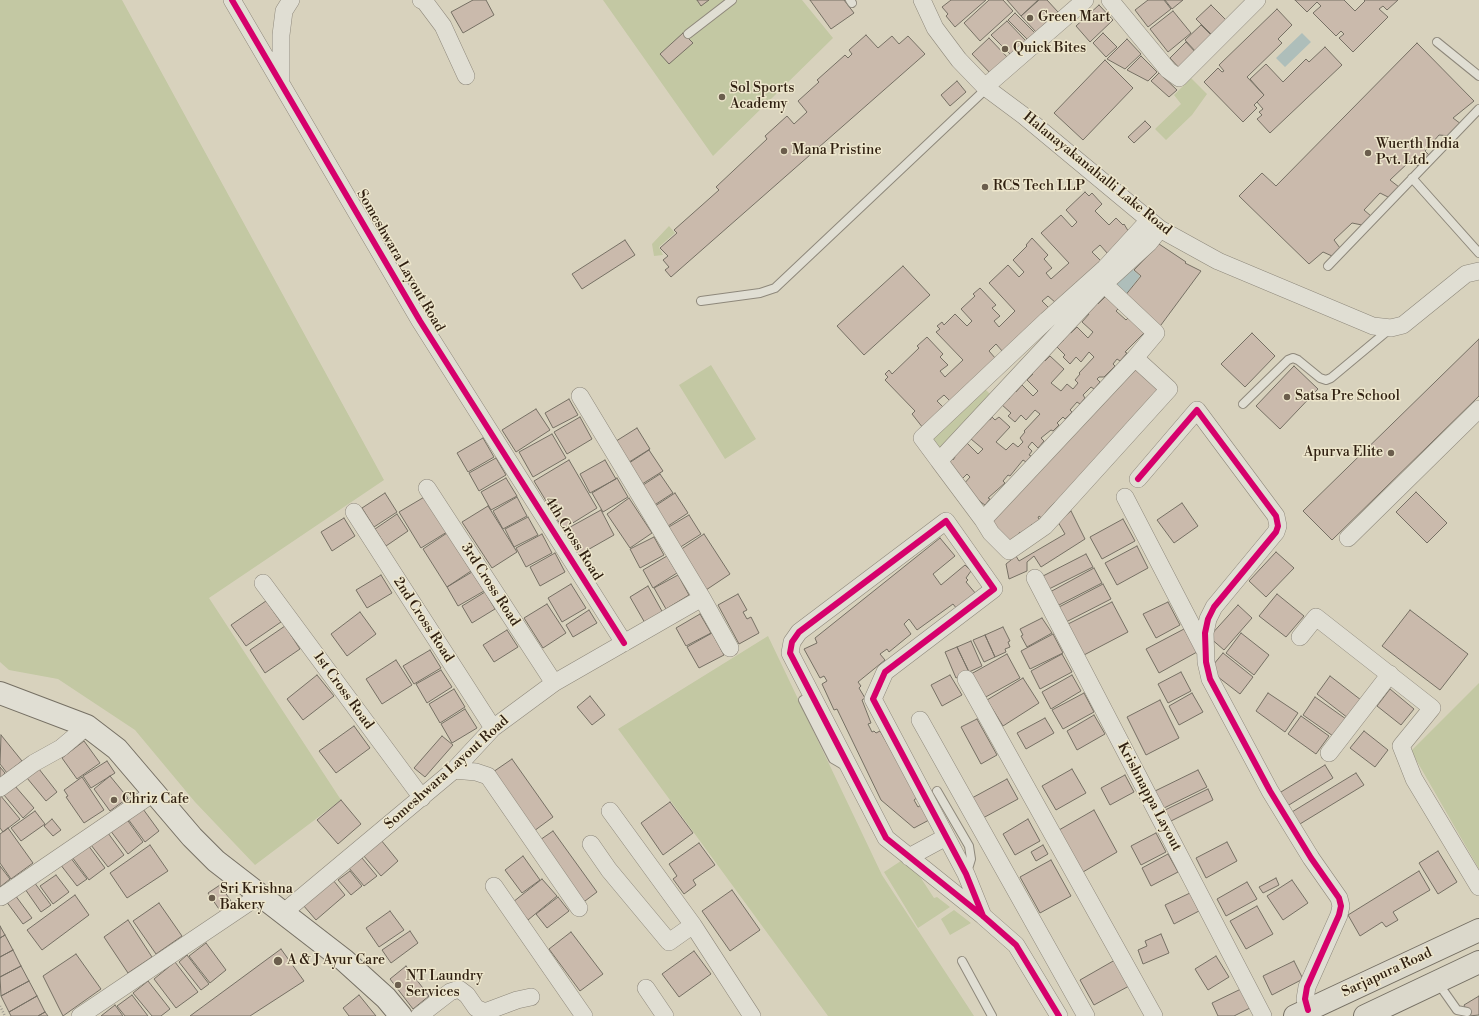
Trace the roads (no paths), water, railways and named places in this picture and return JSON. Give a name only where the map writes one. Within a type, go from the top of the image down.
[{"type":"main road","points":[[0,693],[87,726],[117,749],[192,837],[216,861],[284,912],[344,960],[386,998],[401,1016]]},
{"type":"main road","name":"Sarjapura Road","points":[[1301,1013],[1479,930]]},
{"type":"main road","name":"Sarjapura Road","points":[[1365,1016],[1479,962]]},
{"type":"street","points":[[232,0],[282,82]]},
{"type":"street","name":"Someshwara Layout Road","points":[[291,0],[284,12],[283,19],[281,55],[282,82],[420,321],[501,449]]},
{"type":"street","points":[[421,0],[425,2],[443,26],[466,76]]},
{"type":"street","name":"Halanayakanahalli Lake Road","points":[[922,0],[935,28],[959,60],[986,88],[1024,116],[1155,225],[1225,264],[1373,326],[1391,328]]},
{"type":"street","points":[[986,88],[1067,5],[1086,0]]},
{"type":"street","points":[[1117,2],[1168,70],[1179,78],[1257,0]]},
{"type":"street","points":[[1135,358],[1169,390],[1045,526],[1008,551],[991,533],[922,438],[1047,320],[1108,276],[1149,243],[1155,225]]},
{"type":"street","points":[[1391,328],[1403,325],[1466,274],[1479,271]]},
{"type":"street","points":[[983,520],[1135,358],[1156,333],[1108,276]]},
{"type":"street","points":[[939,461],[1108,276]]},
{"type":"street","points":[[580,396],[702,598],[730,648]]},
{"type":"street","points":[[1348,538],[1479,409]]},
{"type":"street","points":[[1138,479],[1197,410],[1276,516],[1278,526],[1276,532],[1214,607],[1208,618],[1205,633],[1205,651],[1210,679],[1270,791],[1311,858],[1339,898],[1341,906],[1339,915],[1307,987],[1301,1013]]},
{"type":"street","name":"4th Cross Road","points":[[501,449],[624,642]]},
{"type":"street","name":"3rd Cross Road","points":[[427,488],[554,683]]},
{"type":"street","points":[[1125,497],[1205,651]]},
{"type":"street","name":"2nd Cross Road","points":[[354,512],[493,728]]},
{"type":"street","points":[[983,916],[966,874],[873,699],[885,672],[994,589],[946,521],[799,632],[792,642],[790,653],[886,838],[983,916],[1020,950],[1059,1016]]},
{"type":"street","name":"Krishnappa Layout","points":[[1035,578],[1263,1016]]},
{"type":"street","name":"1st Cross Road","points":[[263,583],[422,798]]},
{"type":"street","name":"Someshwara Layout Road","points":[[284,912],[454,770],[493,728],[554,683],[702,598]]},
{"type":"street","points":[[1300,637],[1316,617],[1432,708],[1401,746],[1414,779],[1479,887]]},
{"type":"street","points":[[1329,753],[1390,674]]},
{"type":"street","points":[[966,680],[1154,1016]]},
{"type":"street","points":[[920,720],[1086,1016]]},
{"type":"street","points":[[0,788],[34,763],[61,748],[87,726]]},
{"type":"street","points":[[454,770],[476,772],[488,776],[579,908]]},
{"type":"street","points":[[1,897],[155,792]]},
{"type":"street","points":[[610,811],[693,925],[752,1016]]},
{"type":"street","points":[[909,857],[946,837]]},
{"type":"street","points":[[591,844],[609,870],[669,942],[693,925]]},
{"type":"street","points":[[494,886],[584,1016]]},
{"type":"street","points":[[80,1016],[260,895]]},
{"type":"street","points":[[646,988],[665,1016]]},
{"type":"street","points":[[419,1016],[450,992],[459,990],[467,995],[476,1008],[485,1012],[517,1000],[531,998]]},
{"type":"lane","points":[[688,34],[732,0]]},
{"type":"lane","points":[[1437,42],[1479,76]]},
{"type":"lane","points":[[701,300],[760,293],[775,288],[986,88]]},
{"type":"lane","points":[[1328,266],[1479,109]]},
{"type":"lane","points":[[1412,178],[1479,253]]},
{"type":"lane","points":[[1243,404],[1288,360],[1293,358],[1298,360],[1320,378],[1326,380],[1331,378],[1391,328]]},
{"type":"lane","points":[[803,700],[833,759],[850,769]]},
{"type":"lane","points":[[937,791],[969,846],[972,859],[966,874]]},
{"type":"lane","points":[[962,961],[992,1016]]},
{"type":"lane","points":[[1437,982],[1457,1010],[1467,1012]]},
{"type":"place","name":"Green Mart","points":[[1030,18]]},
{"type":"place","name":"Quick Bites","points":[[1005,49]]},
{"type":"place","name":"Sol Sports Academy","points":[[722,97]]},
{"type":"place","name":"Mana Pristine","points":[[784,151]]},
{"type":"place","name":"Wuerth India Pvt. Ltd.","points":[[1368,153]]},
{"type":"place","name":"RCS Tech LLP","points":[[985,187]]},
{"type":"place","name":"Satsa Pre School","points":[[1287,397]]},
{"type":"place","name":"Apurva Elite","points":[[1391,453]]},
{"type":"place","name":"Chriz Cafe","points":[[114,800]]},
{"type":"place","name":"Sri Krishna Bakery","points":[[212,898]]},
{"type":"place","name":"A & J Ayur Care","points":[[278,961]]},
{"type":"place","name":"NT Laundry Services","points":[[398,985]]}]
